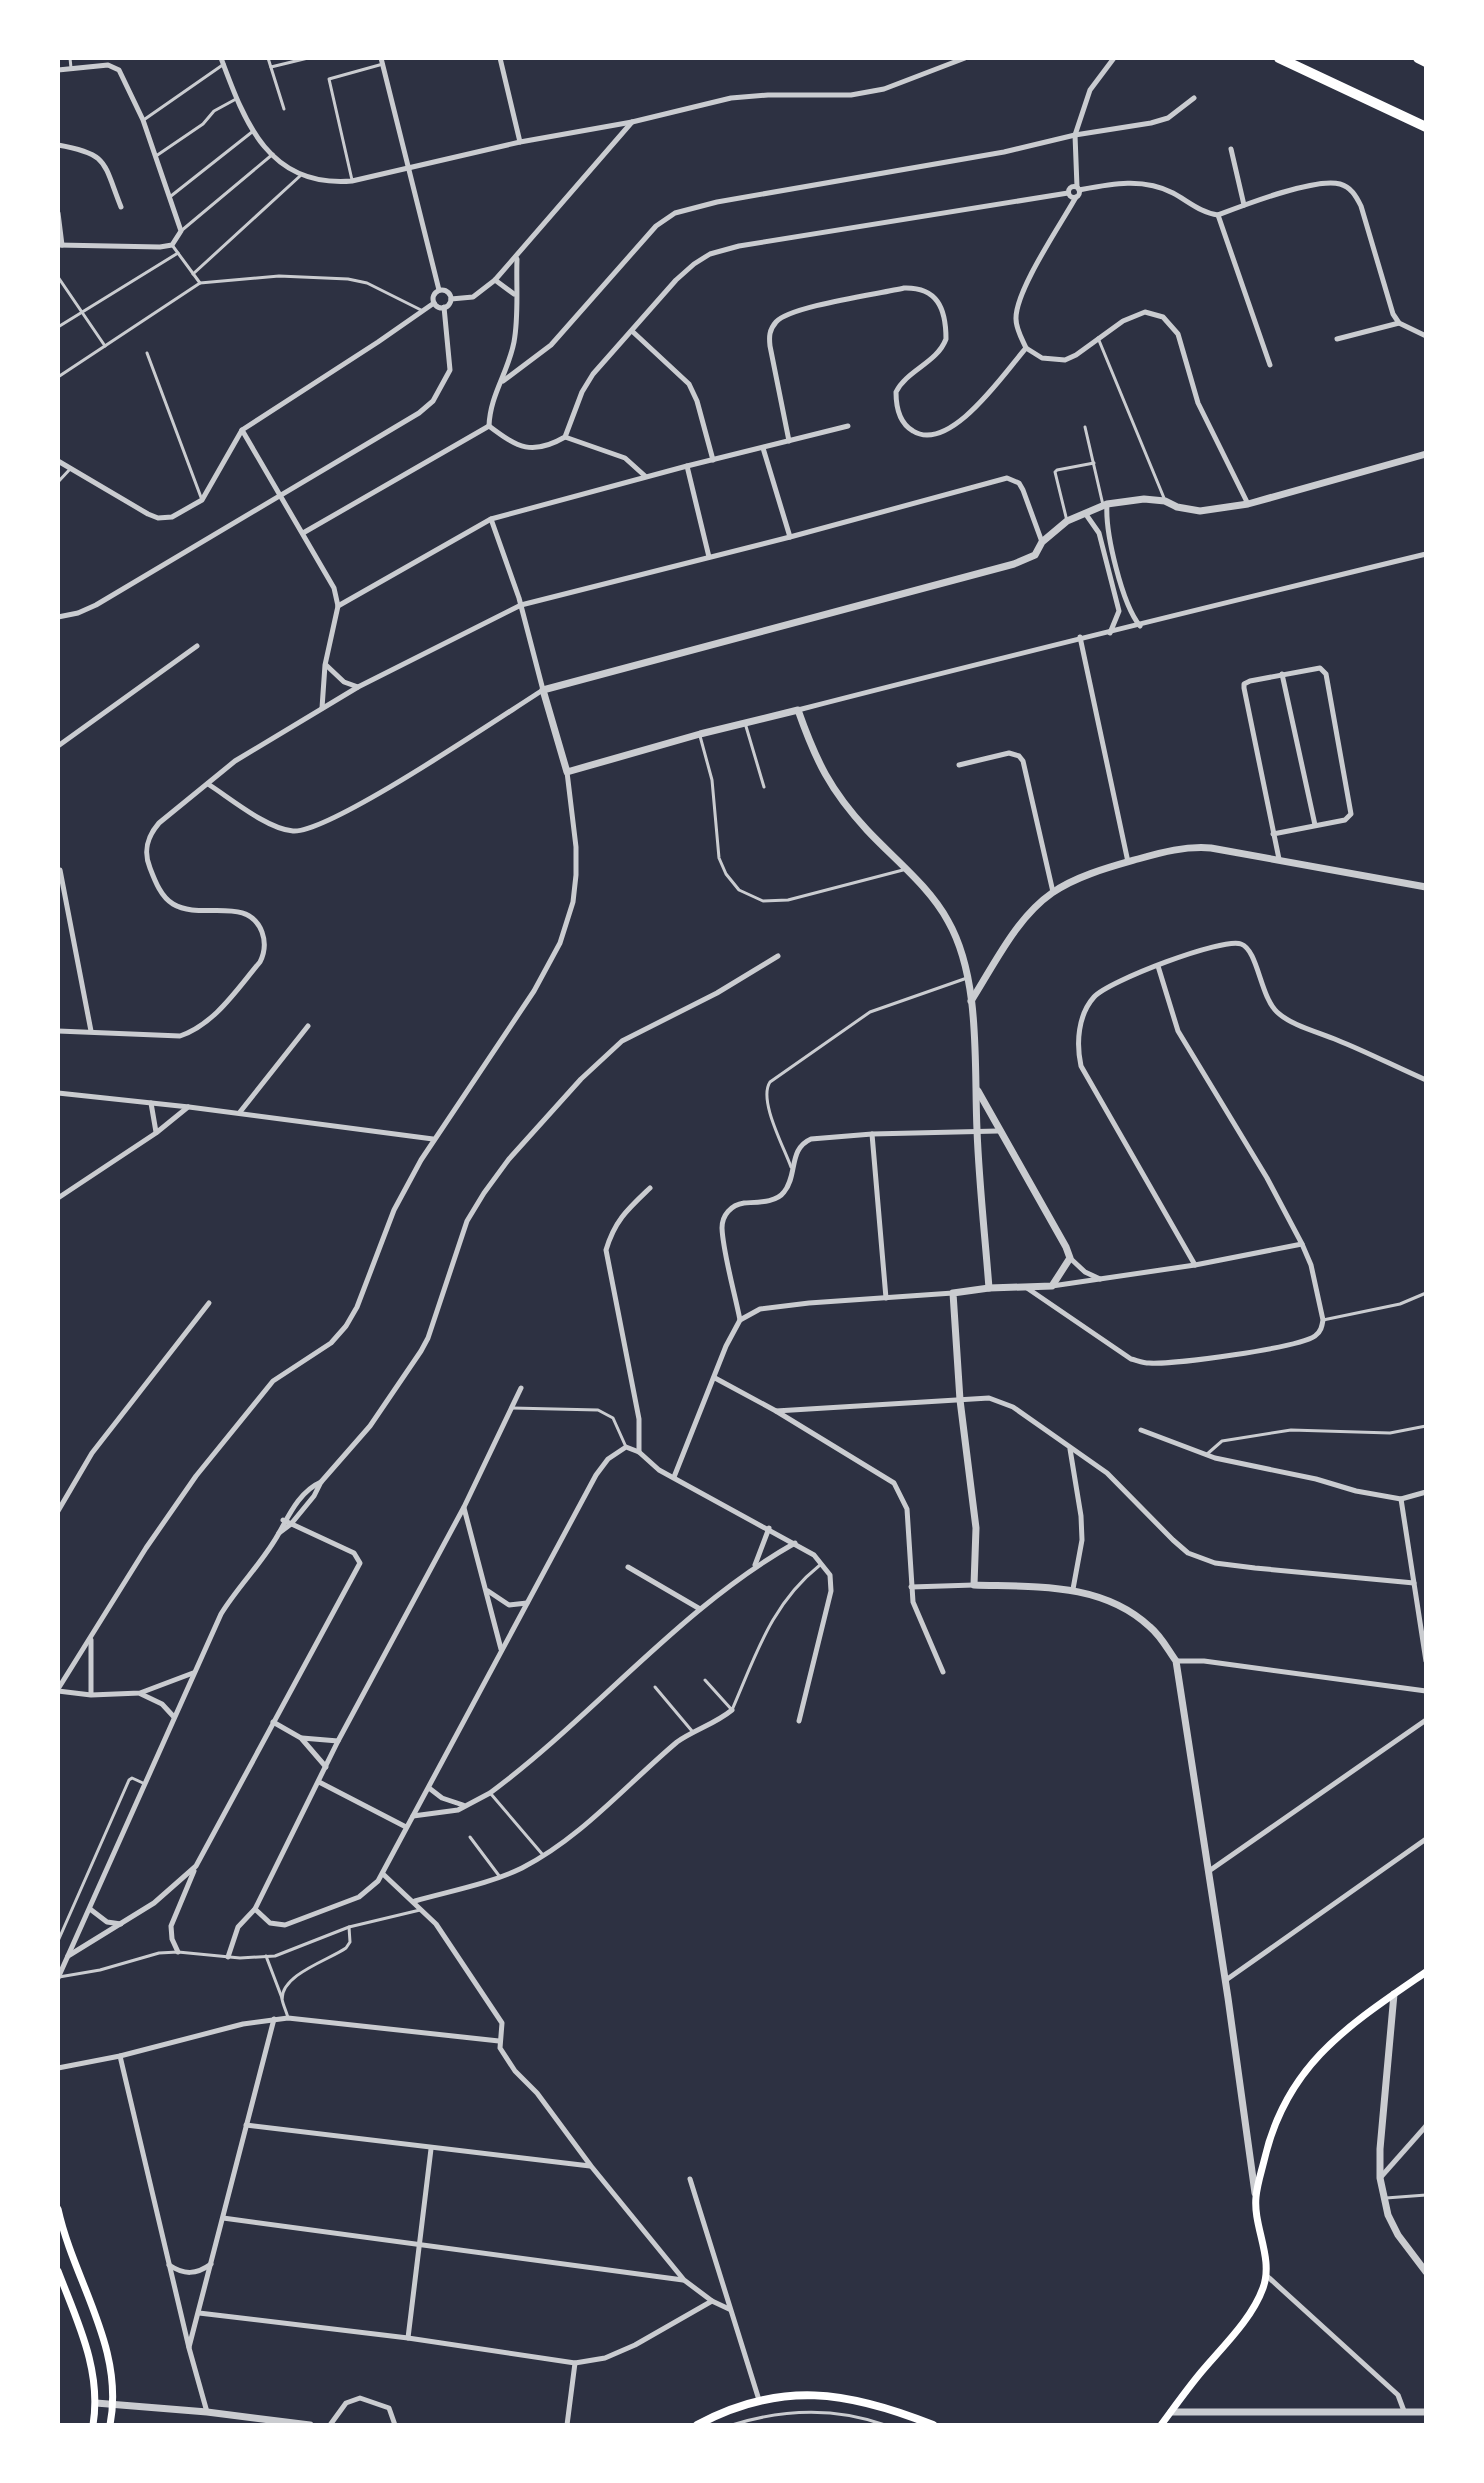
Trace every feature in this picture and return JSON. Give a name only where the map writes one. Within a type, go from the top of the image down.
[{"type":"highway","points":[[1279,58],[1426,127]]},
{"type":"highway","points":[[1418,58],[1426,62]]},
{"type":"main road","points":[[1161,2425],[1255,2304],[1267,2276],[1256,2199],[1269,2136],[1287,2096],[1303,2072],[1326,2047],[1426,1972]]},
{"type":"main road","points":[[58,2209],[67,2245],[106,2345],[112,2375],[110,2425]]},
{"type":"main road","points":[[58,2271],[85,2340],[93,2371],[96,2403],[93,2425]]},
{"type":"main road","points":[[697,2425],[725,2411],[759,2401],[801,2395],[839,2396],[877,2404],[933,2425]]},
{"type":"street","points":[[500,58],[520,142]]},
{"type":"street","points":[[222,61],[252,132],[300,176],[332,183],[520,142],[632,122],[731,98],[851,95],[884,89],[965,58]]},
{"type":"street","points":[[1114,58],[1090,90],[1075,135],[1078,191],[1023,290],[1015,321],[1026,348],[1042,358],[1065,360],[1123,321],[1145,312],[1163,317],[1173,326],[1182,343],[1190,384],[1248,504]]},
{"type":"street","points":[[382,61],[439,290]]},
{"type":"street","points":[[58,70],[108,62],[123,75],[143,120],[181,231],[172,245],[130,248],[60,245],[58,213]]},
{"type":"street","points":[[503,381],[551,345],[656,226],[675,213],[717,202],[1151,123],[1180,110],[1194,98]]},
{"type":"street","points":[[58,617],[96,605],[281,497],[419,413],[433,401],[450,370],[444,307],[451,299],[473,297],[495,280],[632,122]]},
{"type":"street","points":[[58,145],[89,151],[97,156],[106,169],[121,207]]},
{"type":"street","points":[[1231,149],[1244,205]]},
{"type":"street","points":[[565,437],[582,392],[593,374],[676,280],[710,254],[739,246],[1119,183],[1147,184],[1169,191],[1207,213],[1218,215],[1319,183],[1337,183],[1356,195],[1361,206],[1389,304],[1399,323],[1426,336]]},
{"type":"street","points":[[1068,193],[1071,187],[1078,191]]},
{"type":"street","points":[[1218,215],[1270,365]]},
{"type":"street","points":[[489,426],[490,407],[503,381],[514,343],[517,258]]},
{"type":"street","points":[[495,280],[515,294]]},
{"type":"street","points":[[789,441],[769,333],[774,324],[794,311],[904,288],[919,288],[931,294],[940,305],[946,339],[936,355],[906,378],[896,392],[899,415],[904,424],[923,435],[944,432],[972,410],[1026,348]]},
{"type":"street","points":[[434,303],[434,294],[439,290],[447,291],[451,299]]},
{"type":"street","points":[[58,461],[148,514],[158,518],[172,517],[202,500],[242,430],[434,303]]},
{"type":"street","points":[[434,303],[444,307]]},
{"type":"street","points":[[1337,339],[1399,323]]},
{"type":"street","points":[[632,331],[689,384],[697,401],[713,460]]},
{"type":"street","points":[[489,426],[511,444],[526,448],[540,448],[565,437],[625,458],[646,477]]},
{"type":"street","points":[[303,533],[489,426]]},
{"type":"street","points":[[338,606],[491,519],[848,426]]},
{"type":"street","points":[[242,430],[328,576],[338,606],[325,665],[322,709]]},
{"type":"street","points":[[763,448],[790,537]]},
{"type":"street","points":[[208,784],[275,826],[308,830],[377,794],[543,690],[1014,564],[1035,555],[1042,542],[1067,521],[1105,505],[1131,500],[1165,501],[1186,510],[1200,511],[1248,504],[1426,454]]},
{"type":"street","points":[[687,466],[709,557]]},
{"type":"street","points":[[58,1031],[180,1036],[209,1020],[260,962],[265,953],[261,928],[254,918],[234,911],[196,911],[171,903],[162,894],[149,867],[147,842],[150,833],[235,761],[358,687],[521,605],[1007,478],[1019,483],[1023,490],[1042,542]]},
{"type":"street","points":[[1105,505],[1107,526],[1128,609],[1140,626]]},
{"type":"street","points":[[1084,513],[1099,533],[1119,611],[1110,633]]},
{"type":"street","points":[[194,1673],[140,1693],[91,1695],[58,1690],[146,1548],[196,1476],[273,1381],[331,1343],[346,1326],[357,1307],[394,1210],[433,1139],[534,991],[568,923],[576,875],[567,772],[521,605],[491,519]]},
{"type":"street","points":[[567,772],[700,734],[1080,637],[1140,626],[1426,554]]},
{"type":"street","points":[[1080,637],[1128,862]]},
{"type":"street","points":[[58,746],[197,646]]},
{"type":"street","points":[[325,665],[344,682],[358,687]]},
{"type":"street","points":[[1273,834],[1345,820],[1351,814],[1326,674],[1316,668],[1250,681],[1244,688],[1273,834],[1279,859]]},
{"type":"street","points":[[1282,674],[1315,825]]},
{"type":"street","points":[[798,710],[823,774],[867,830],[907,869],[946,917],[959,946],[971,1001],[989,1288]]},
{"type":"street","points":[[959,765],[1009,753],[1023,761],[1053,892]]},
{"type":"street","points":[[971,1001],[1020,926],[1053,892],[1128,862],[1191,847],[1279,859],[1426,887]]},
{"type":"street","points":[[60,870],[91,1031]]},
{"type":"street","points":[[1195,1265],[1084,1075],[1078,1051],[1084,1014],[1100,990],[1133,974],[1218,945],[1236,942],[1248,948],[1263,990],[1278,1013],[1426,1080]]},
{"type":"street","points":[[58,1978],[194,1673],[233,1594],[279,1533],[291,1524],[314,1496],[321,1482],[395,1393],[428,1338],[467,1221],[484,1193],[509,1159],[581,1079],[622,1041],[727,987],[778,956]]},
{"type":"street","points":[[1027,1288],[1131,1359],[1146,1363],[1238,1353],[1309,1339],[1319,1332],[1323,1320],[1311,1265],[1302,1244],[1267,1178],[1178,1031],[1158,966]]},
{"type":"street","points":[[240,1113],[308,1026]]},
{"type":"street","points":[[976,1088],[1070,1258],[1085,1272],[1101,1279]]},
{"type":"street","points":[[58,1093],[433,1139]]},
{"type":"street","points":[[151,1102],[156,1133]]},
{"type":"street","points":[[58,1198],[156,1133],[189,1107]]},
{"type":"street","points":[[740,1320],[722,1226],[730,1208],[736,1204],[779,1197],[789,1185],[796,1154],[803,1142],[872,1134],[998,1131]]},
{"type":"street","points":[[872,1134],[886,1298]]},
{"type":"street","points":[[639,1452],[639,1419],[606,1250],[612,1229],[650,1188]]},
{"type":"street","points":[[674,1477],[726,1346],[740,1320],[760,1309],[989,1288],[1052,1286],[1195,1265],[1302,1244]]},
{"type":"street","points":[[1052,1286],[1070,1258]]},
{"type":"street","points":[[953,1293],[960,1400],[976,1528],[974,1585]]},
{"type":"street","points":[[58,1511],[92,1453],[209,1303]]},
{"type":"street","points":[[715,1378],[894,1483],[907,1509],[913,1602],[943,1672]]},
{"type":"street","points":[[228,1957],[238,1927],[255,1909],[338,1741],[464,1507],[521,1388]]},
{"type":"street","points":[[776,1411],[998,1400],[1013,1407],[1107,1473],[1188,1553],[1215,1563],[1414,1583]]},
{"type":"street","points":[[1141,1430],[1206,1455],[1356,1491],[1401,1499],[1426,1492]]},
{"type":"street","points":[[255,1909],[270,1923],[285,1925],[359,1897],[383,1874],[596,1475],[615,1452],[626,1447],[639,1452],[659,1470],[796,1543],[823,1562],[830,1575],[831,1591],[799,1721]]},
{"type":"street","points":[[1070,1448],[1082,1540],[1073,1589]]},
{"type":"street","points":[[279,1533],[283,1520],[310,1488],[321,1482]]},
{"type":"street","points":[[1401,1499],[1426,1661]]},
{"type":"street","points":[[464,1507],[501,1651]]},
{"type":"street","points":[[178,1952],[172,1939],[171,1926],[196,1866],[360,1563],[354,1553],[283,1520]]},
{"type":"street","points":[[754,1566],[769,1528]]},
{"type":"street","points":[[413,1816],[458,1810],[490,1793],[700,1609],[754,1566],[796,1543]]},
{"type":"street","points":[[628,1567],[700,1609]]},
{"type":"street","points":[[911,1587],[974,1585],[1073,1589],[1132,1612],[1152,1628],[1176,1661],[1226,1980],[1256,2199]]},
{"type":"street","points":[[487,1590],[509,1605],[527,1603]]},
{"type":"street","points":[[91,1639],[91,1695]]},
{"type":"street","points":[[1176,1661],[1204,1661],[1426,1691]]},
{"type":"street","points":[[140,1693],[162,1704],[174,1717]]},
{"type":"street","points":[[414,1901],[500,1877],[543,1855],[692,1731],[716,1722],[732,1710]]},
{"type":"street","points":[[1209,1871],[1426,1720]]},
{"type":"street","points":[[273,1722],[301,1738],[326,1767]]},
{"type":"street","points":[[301,1738],[338,1741]]},
{"type":"street","points":[[319,1782],[406,1827]]},
{"type":"street","points":[[429,1788],[442,1798],[464,1805]]},
{"type":"street","points":[[1226,1980],[1426,1839]]},
{"type":"street","points":[[68,1956],[154,1903],[196,1866]]},
{"type":"street","points":[[383,1874],[436,1924],[502,2023],[499,2041],[505,2059],[537,2093],[591,2166],[684,2280],[712,2301],[729,2309]]},
{"type":"street","points":[[90,1909],[107,1922],[122,1924]]},
{"type":"street","points":[[1394,1994],[1380,2149],[1382,2198],[1398,2235],[1426,2272]]},
{"type":"street","points":[[58,2068],[120,2056],[243,2024],[288,2018],[499,2041]]},
{"type":"street","points":[[189,2348],[274,2019]]},
{"type":"street","points":[[120,2056],[207,2412]]},
{"type":"street","points":[[246,2125],[591,2166]]},
{"type":"street","points":[[1380,2178],[1426,2126]]},
{"type":"street","points":[[408,2338],[431,2148]]},
{"type":"street","points":[[690,2179],[759,2401]]},
{"type":"street","points":[[223,2218],[684,2280]]},
{"type":"street","points":[[169,2265],[185,2273],[195,2273],[211,2263]]},
{"type":"street","points":[[1267,2276],[1398,2395],[1404,2411]]},
{"type":"street","points":[[199,2313],[408,2338],[575,2363],[605,2358],[635,2345],[712,2301]]},
{"type":"street","points":[[567,2425],[575,2363]]},
{"type":"street","points":[[330,2425],[346,2403],[360,2398],[389,2408],[395,2425]]},
{"type":"street","points":[[96,2403],[113,2402],[310,2425]]},
{"type":"street","points":[[1171,2412],[1426,2412]]},
{"type":"lane","points":[[70,58],[71,68]]},
{"type":"lane","points":[[268,58],[284,109]]},
{"type":"lane","points":[[271,67],[308,58]]},
{"type":"lane","points":[[143,120],[222,61]]},
{"type":"lane","points":[[352,181],[329,79],[382,61]]},
{"type":"lane","points":[[156,156],[203,124],[214,111],[236,99]]},
{"type":"lane","points":[[171,196],[252,132]]},
{"type":"lane","points":[[181,231],[273,154]]},
{"type":"lane","points":[[193,274],[300,176]]},
{"type":"lane","points":[[172,245],[200,283]]},
{"type":"lane","points":[[58,327],[178,253]]},
{"type":"lane","points":[[58,377],[200,283],[279,276],[348,279],[376,287],[421,310]]},
{"type":"lane","points":[[58,278],[105,346]]},
{"type":"lane","points":[[1098,338],[1165,501]]},
{"type":"lane","points":[[147,353],[202,500]]},
{"type":"lane","points":[[1085,427],[1105,505]]},
{"type":"lane","points":[[1067,521],[1055,472],[1094,463]]},
{"type":"lane","points":[[58,482],[71,468]]},
{"type":"lane","points":[[745,723],[764,787]]},
{"type":"lane","points":[[700,734],[712,780],[719,858],[726,874],[739,890],[763,901],[788,900],[907,869]]},
{"type":"lane","points":[[792,1171],[768,1109],[765,1095],[770,1082],[870,1012],[967,978]]},
{"type":"lane","points":[[1323,1320],[1400,1304],[1426,1293]]},
{"type":"lane","points":[[512,1408],[598,1410],[613,1418],[626,1447]]},
{"type":"lane","points":[[1206,1455],[1222,1441],[1291,1430],[1390,1433],[1426,1426]]},
{"type":"lane","points":[[705,1680],[732,1710],[755,1651],[787,1597],[823,1562]]},
{"type":"lane","points":[[655,1687],[692,1731]]},
{"type":"lane","points":[[58,1941],[129,1780],[132,1778],[145,1784]]},
{"type":"lane","points":[[490,1793],[543,1855]]},
{"type":"lane","points":[[470,1837],[500,1877]]},
{"type":"lane","points":[[58,1978],[100,1970],[141,1956],[178,1952],[228,1957],[266,1956],[296,1949],[349,1927],[424,1910]]},
{"type":"lane","points":[[282,1998],[290,1982],[346,1948],[350,1942],[349,1927]]},
{"type":"lane","points":[[266,1956],[288,2018]]},
{"type":"lane","points":[[1382,2198],[1426,2195]]},
{"type":"lane","points":[[732,2425],[768,2415],[806,2412],[844,2414],[885,2425]]}]
